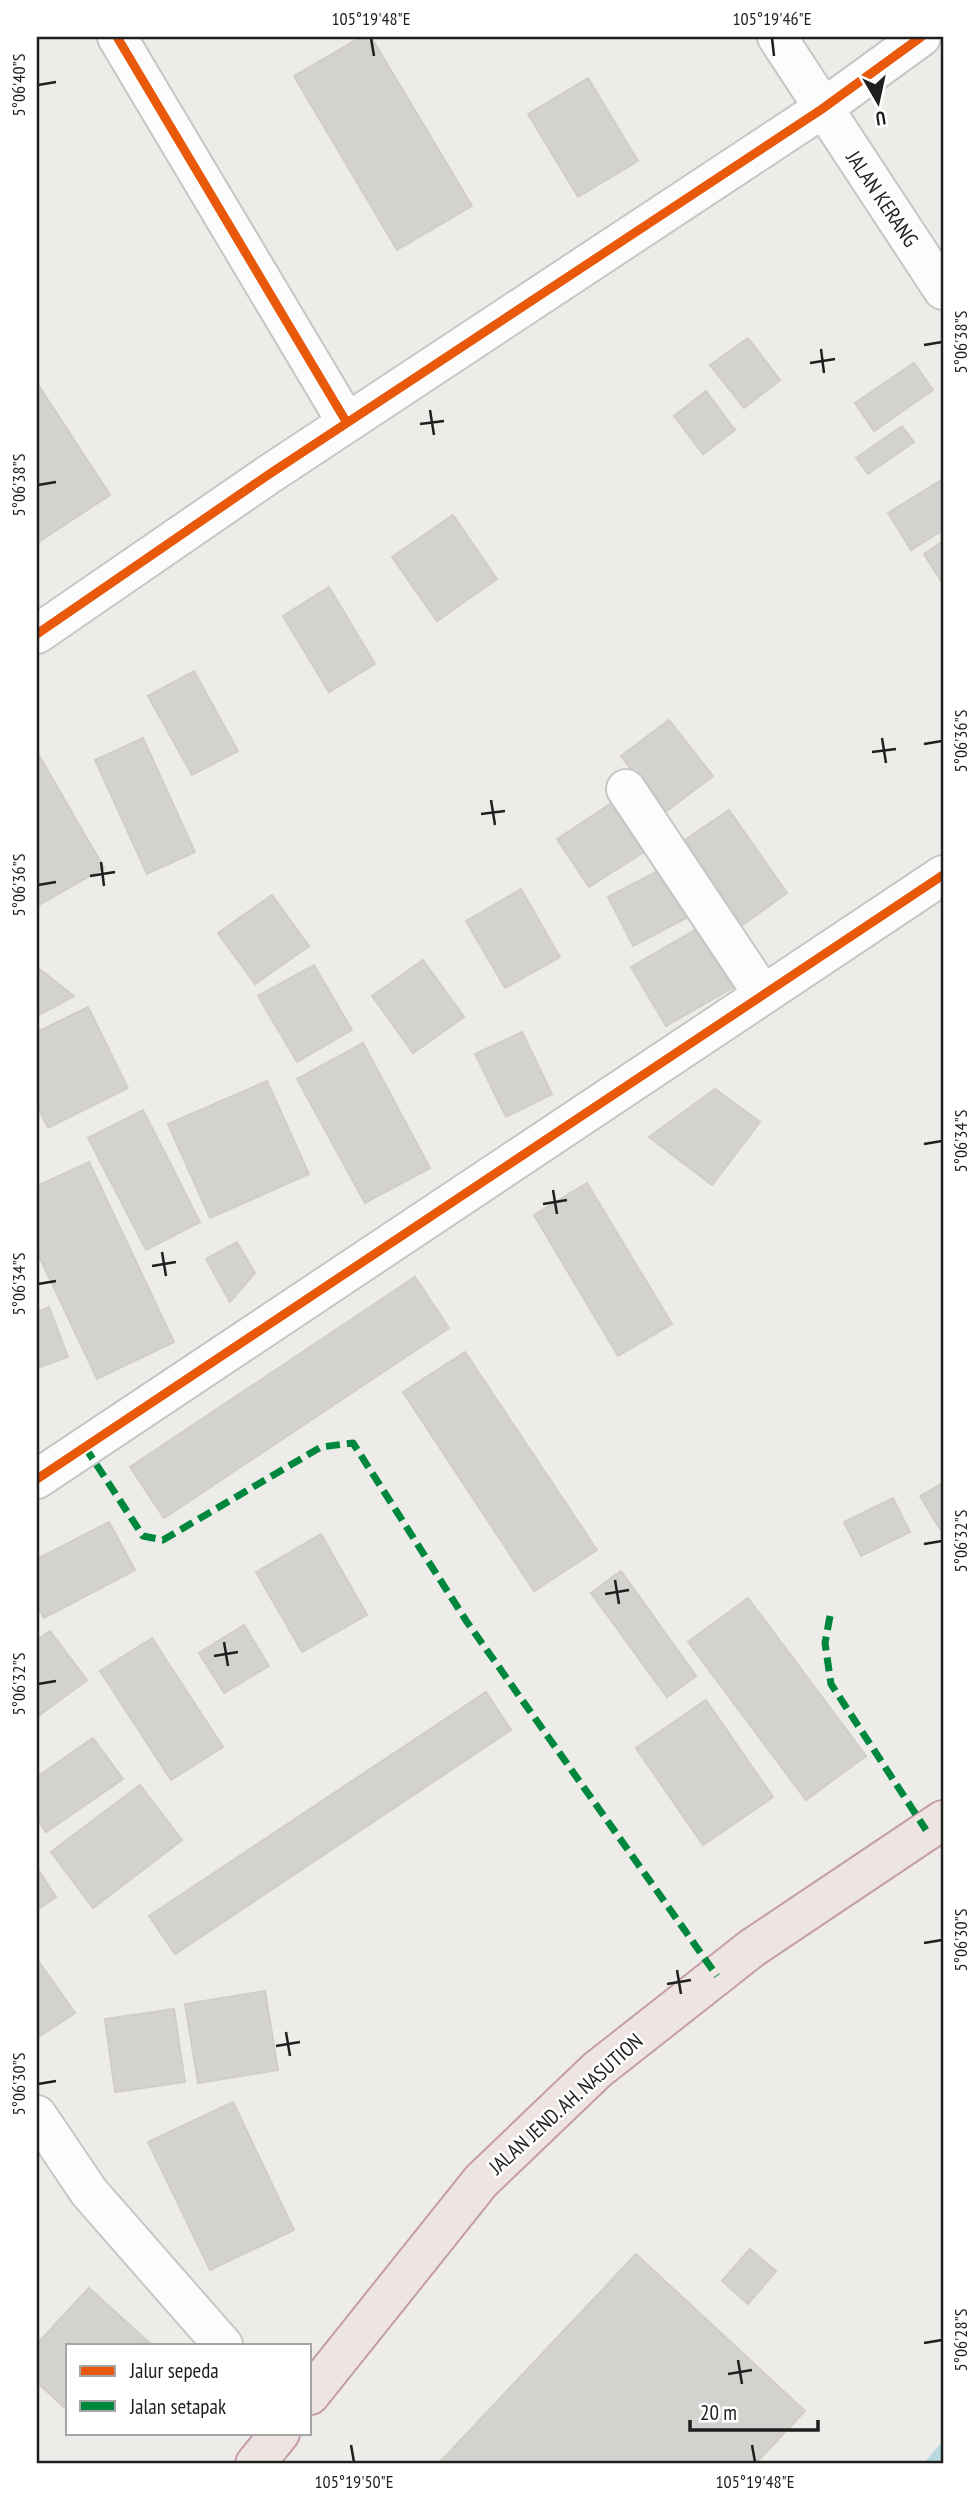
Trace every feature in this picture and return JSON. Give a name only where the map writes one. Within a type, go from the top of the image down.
[{"type":"highway","name":"JALAN JEND. AH. NASUTION","points":[[312,2392],[481,2181],[597,2070],[752,1948],[943,1820]]},
{"type":"highway","points":[[256,2464],[279,2434]]},
{"type":"street","points":[[117,37],[346,423]]},
{"type":"street","name":"JALAN KERANG","points":[[777,37],[943,290]]},
{"type":"street","points":[[37,634],[346,423],[822,109],[921,37]]},
{"type":"street","points":[[626,789],[762,993]]},
{"type":"street","points":[[37,1479],[762,993],[943,875]]},
{"type":"street","points":[[37,2115],[89,2192],[222,2344]]},
{"type":"building","points":[[361,37],[371,37],[472,206],[397,250],[294,76]]},
{"type":"building","points":[[588,78],[638,161],[578,197],[528,114]]},
{"type":"building","points":[[748,338],[780,380],[744,408],[710,365]]},
{"type":"building","points":[[914,363],[933,390],[874,431],[855,403]]},
{"type":"building","points":[[37,383],[110,495],[37,543]]},
{"type":"building","points":[[706,391],[735,430],[703,454],[674,416]]},
{"type":"building","points":[[902,426],[914,442],[868,474],[856,458]]},
{"type":"building","points":[[943,479],[943,530],[911,550],[888,513]]},
{"type":"building","points":[[453,515],[497,579],[437,621],[392,557]]},
{"type":"building","points":[[943,541],[943,584],[924,554]]},
{"type":"building","points":[[329,587],[375,664],[329,692],[283,616]]},
{"type":"building","points":[[194,671],[238,751],[192,775],[148,696]]},
{"type":"building","points":[[669,720],[713,776],[664,813],[621,756]]},
{"type":"building","points":[[143,738],[195,852],[147,874],[95,760]]},
{"type":"building","points":[[37,752],[104,868],[37,906]]},
{"type":"building","points":[[612,803],[644,852],[589,887],[557,839]]},
{"type":"building","points":[[729,810],[787,893],[741,926],[682,842]]},
{"type":"building","points":[[663,868],[688,917],[633,946],[608,897]]},
{"type":"building","points":[[521,889],[560,957],[505,988],[466,921]]},
{"type":"building","points":[[272,895],[309,946],[255,984],[218,933]]},
{"type":"building","points":[[700,927],[734,987],[666,1026],[631,967]]},
{"type":"building","points":[[423,960],[464,1017],[413,1053],[372,996]]},
{"type":"building","points":[[314,965],[352,1030],[297,1062],[258,996]]},
{"type":"building","points":[[37,967],[74,996],[37,1016]]},
{"type":"building","points":[[88,1007],[128,1088],[48,1128],[37,1106],[37,1032]]},
{"type":"building","points":[[522,1032],[552,1094],[506,1117],[475,1054]]},
{"type":"building","points":[[363,1043],[430,1168],[365,1203],[297,1079]]},
{"type":"building","points":[[267,1081],[309,1174],[210,1218],[168,1124]]},
{"type":"building","points":[[715,1089],[760,1122],[712,1185],[649,1137]]},
{"type":"building","points":[[143,1110],[200,1222],[146,1250],[88,1138]]},
{"type":"building","points":[[89,1162],[174,1342],[97,1379],[37,1252],[37,1186]]},
{"type":"building","points":[[587,1183],[672,1324],[618,1356],[534,1215]]},
{"type":"building","points":[[237,1242],[255,1273],[230,1302],[206,1259]]},
{"type":"building","points":[[415,1277],[449,1328],[164,1518],[130,1467]]},
{"type":"building","points":[[49,1307],[68,1357],[37,1368],[37,1312]]},
{"type":"building","points":[[465,1352],[597,1550],[534,1591],[403,1392]]},
{"type":"building","points":[[943,1483],[943,1534],[920,1496]]},
{"type":"building","points":[[893,1498],[910,1532],[861,1556],[844,1522]]},
{"type":"building","points":[[109,1522],[135,1570],[44,1618],[37,1605],[37,1559]]},
{"type":"building","points":[[321,1534],[367,1615],[302,1652],[256,1572]]},
{"type":"building","points":[[621,1571],[696,1676],[667,1697],[591,1593]]},
{"type":"building","points":[[748,1598],[866,1756],[806,1800],[688,1642]]},
{"type":"building","points":[[244,1625],[269,1666],[224,1693],[199,1653]]},
{"type":"building","points":[[50,1631],[87,1680],[37,1717],[37,1640]]},
{"type":"building","points":[[152,1638],[223,1747],[171,1780],[100,1671]]},
{"type":"building","points":[[486,1692],[511,1730],[175,1954],[149,1916]]},
{"type":"building","points":[[706,1700],[773,1797],[703,1845],[636,1748]]},
{"type":"building","points":[[93,1738],[123,1779],[46,1832],[37,1819],[37,1777]]},
{"type":"building","points":[[140,1785],[182,1840],[93,1908],[51,1852]]},
{"type":"building","points":[[37,1868],[56,1897],[37,1910]]},
{"type":"building","points":[[37,1959],[75,2013],[37,2038]]},
{"type":"building","points":[[265,1991],[278,2070],[198,2083],[185,2004]]},
{"type":"building","points":[[174,2009],[185,2082],[115,2092],[105,2019]]},
{"type":"building","points":[[233,2102],[294,2230],[210,2270],[148,2142]]},
{"type":"building","points":[[750,2249],[776,2271],[748,2304],[722,2281]]},
{"type":"building","points":[[636,2254],[805,2411],[755,2464],[438,2464]]},
{"type":"building","points":[[89,2288],[151,2344],[66,2344],[66,2409],[37,2382],[37,2344]]},
{"type":"waterway","points":[[931,2464],[943,2450]]},
{"type":"marked path","points":[[85,1447],[143,1536],[163,1540],[321,1447],[353,1443],[467,1622],[717,1976]]},
{"type":"marked path","points":[[830,1616],[825,1643],[831,1684],[926,1830]]},
{"type":"cycle path","points":[[117,37],[347,423]]},
{"type":"cycle path","points":[[37,634],[268,475],[822,109],[921,37]]},
{"type":"cycle path","points":[[37,1479],[943,875]]}]
